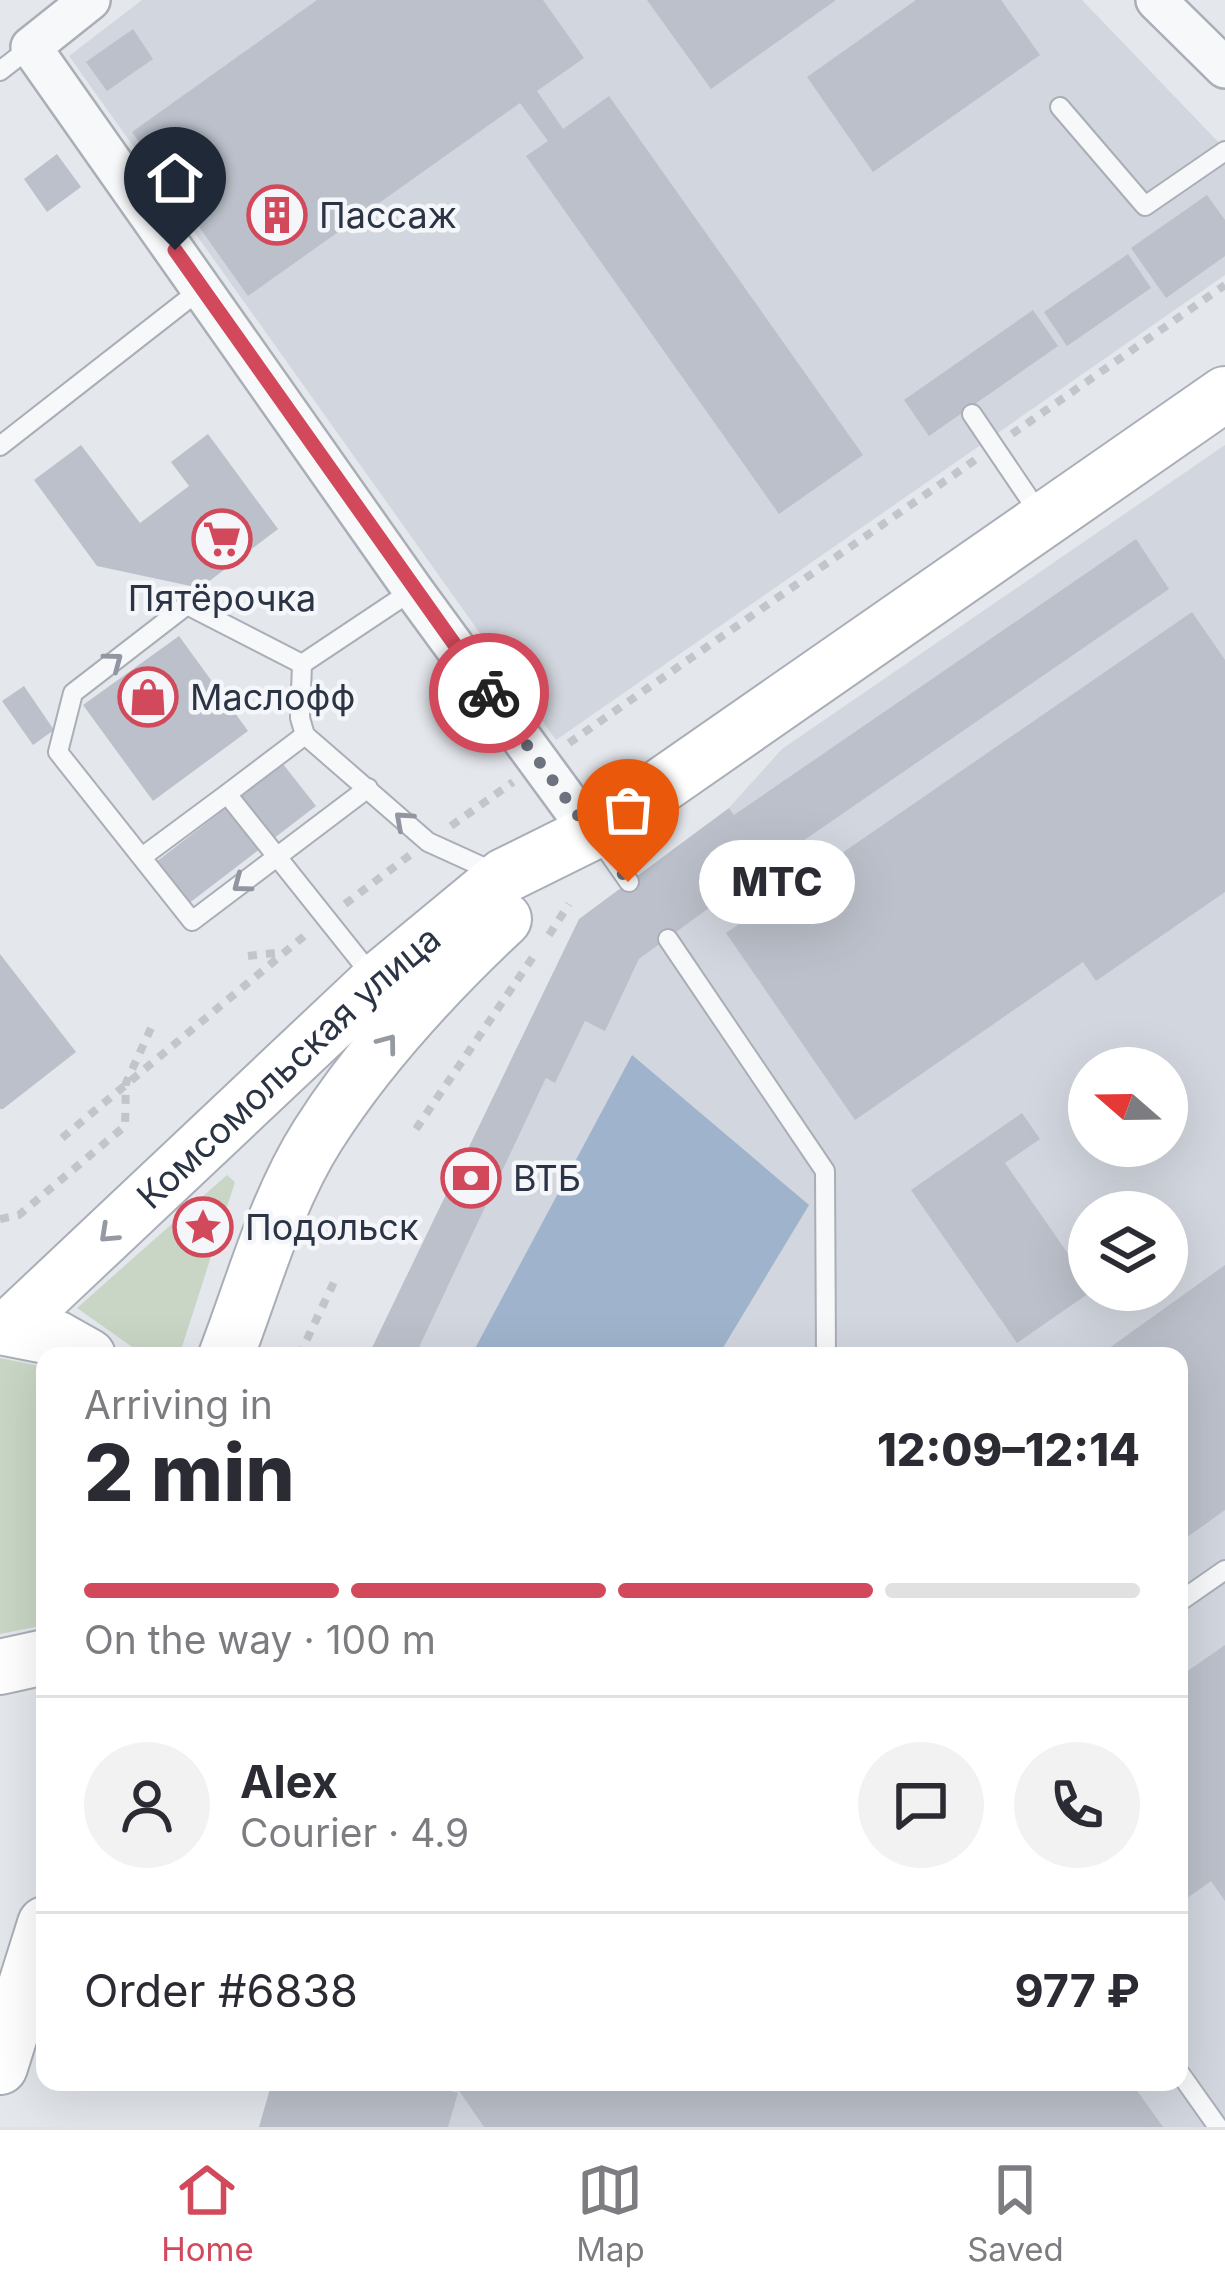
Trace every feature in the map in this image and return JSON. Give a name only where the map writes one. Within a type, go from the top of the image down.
[{"type":"main road","name":"Комсомольская улица","points":[[4,1322],[377,981],[504,876],[595,831],[1225,394]]},
{"type":"main road","name":"Комсомольская улица","points":[[229,1347],[275,1224],[317,1136],[427,992],[595,831]]},
{"type":"main road","points":[[4,1322],[72,1347]]},
{"type":"main road","points":[[0,1667],[36,1659]]},
{"type":"main road","points":[[0,2067],[36,1953]]},
{"type":"street","points":[[1156,0],[1225,68]]},
{"type":"street","points":[[86,1],[16,59],[104,128],[202,289],[249,345],[362,504],[413,590],[595,831]]},
{"type":"lane","points":[[1060,107],[1145,206],[1225,151]]},
{"type":"lane","points":[[0,446],[202,289]]},
{"type":"lane","points":[[972,414],[1043,520]]},
{"type":"lane","points":[[302,664],[413,590]]},
{"type":"lane","points":[[302,664],[187,605],[73,692],[58,752],[192,921],[368,788]]},
{"type":"lane","points":[[302,664],[300,718],[305,736],[428,842],[504,876]]},
{"type":"lane","points":[[142,857],[305,736]]},
{"type":"lane","points":[[227,794],[377,981]]},
{"type":"lane","points":[[595,831],[628,882]]},
{"type":"lane","points":[[668,939],[825,1171],[826,1347]]},
{"type":"lane","points":[[1188,1596],[1225,1570]]},
{"type":"lane","points":[[1188,2085],[1213,2120],[1225,2100]]},
{"type":"path","points":[[62,1138],[326,918],[428,842],[1225,285]]},
{"type":"path","points":[[416,1130],[569,904]]},
{"type":"path","points":[[248,956],[285,952]]},
{"type":"path","points":[[0,1219],[20,1215],[125,1126],[126,1083],[151,1028]]},
{"type":"path","points":[[303,1347],[335,1280]]},
{"type":"shaded area","points":[[142,0],[1082,0],[1225,149],[1225,275],[556,740],[69,56]]},
{"type":"shaded area","points":[[1225,445],[1225,2127],[448,2127],[425,2091],[1188,2091],[1188,1347],[419,1347],[546,1078],[555,1082],[585,1021],[605,1030],[639,959],[767,865],[729,808],[782,749]]},
{"type":"green space","points":[[227,1175],[235,1182],[182,1347],[132,1347],[77,1308]]},
{"type":"green space","points":[[0,1358],[36,1365],[36,1627],[0,1634]]},
{"type":"water","points":[[632,1055],[809,1205],[723,1347],[476,1347]]},
{"type":"building","name":"Пассаж","points":[[317,0],[543,0],[584,58],[537,91],[563,129],[609,96],[863,455],[779,514],[526,156],[548,141],[520,103],[248,296],[132,132]]},
{"type":"building","points":[[647,0],[836,0],[711,89]]},
{"type":"building","points":[[916,0],[1001,0],[1040,55],[873,172],[807,77]]},
{"type":"building","points":[[133,29],[153,59],[107,91],[86,62]]},
{"type":"building","points":[[57,154],[81,187],[47,212],[24,179]]},
{"type":"building","points":[[1207,195],[1225,220],[1225,256],[1166,298],[1131,248]]},
{"type":"building","points":[[1128,254],[1151,288],[1067,346],[1044,312]]},
{"type":"building","points":[[1033,310],[1058,346],[929,436],[904,400]]},
{"type":"building","points":[[208,434],[278,529],[200,588],[97,566],[34,480],[81,445],[140,523],[189,486],[171,462]]},
{"type":"building","points":[[1136,539],[1169,589],[639,959],[605,1031],[585,1021],[555,1083],[546,1078],[419,1347],[372,1347],[579,919],[729,808],[734,815]]},
{"type":"building","points":[[1192,612],[1225,660],[1225,892],[1096,981],[1083,962],[855,1120],[726,933]]},
{"type":"building","points":[[179,636],[248,731],[153,801],[83,705]]},
{"type":"building","points":[[24,686],[54,730],[33,745],[2,701]]},
{"type":"building","points":[[283,764],[316,806],[188,904],[156,862]]},
{"type":"building","points":[[0,954],[76,1052],[3,1109],[0,1109]]},
{"type":"building","points":[[1022,1113],[1040,1139],[1005,1163],[1068,1254],[1068,1308],[1017,1343],[911,1190]]},
{"type":"building","points":[[1225,1265],[1225,1510],[1188,1537],[1188,1347],[1111,1347],[1161,1311],[1188,1311],[1188,1292]]},
{"type":"building","points":[[1225,1645],[1225,1901],[1211,1881],[1188,1898],[1188,1671]]},
{"type":"building","points":[[269,2091],[458,2093],[448,2127],[259,2127]]},
{"type":"building","points":[[459,2091],[1137,2091],[1163,2127],[484,2127]]},
{"type":"way so far","points":[[489,693],[591,833],[599,829],[595,832],[628,882]]},
{"type":"place","name":"Пассаж","points":[[277,215]]},
{"type":"place","name":"Пятёрочка","points":[[222,539]]},
{"type":"place","name":"Маслофф","points":[[148,697]]},
{"type":"place","name":"МТС","points":[[628,882]]},
{"type":"place","name":"ВТБ","points":[[471,1178]]},
{"type":"place","name":"Подольск","points":[[203,1227]]},
{"type":"route","points":[[175,250],[489,693]]}]
